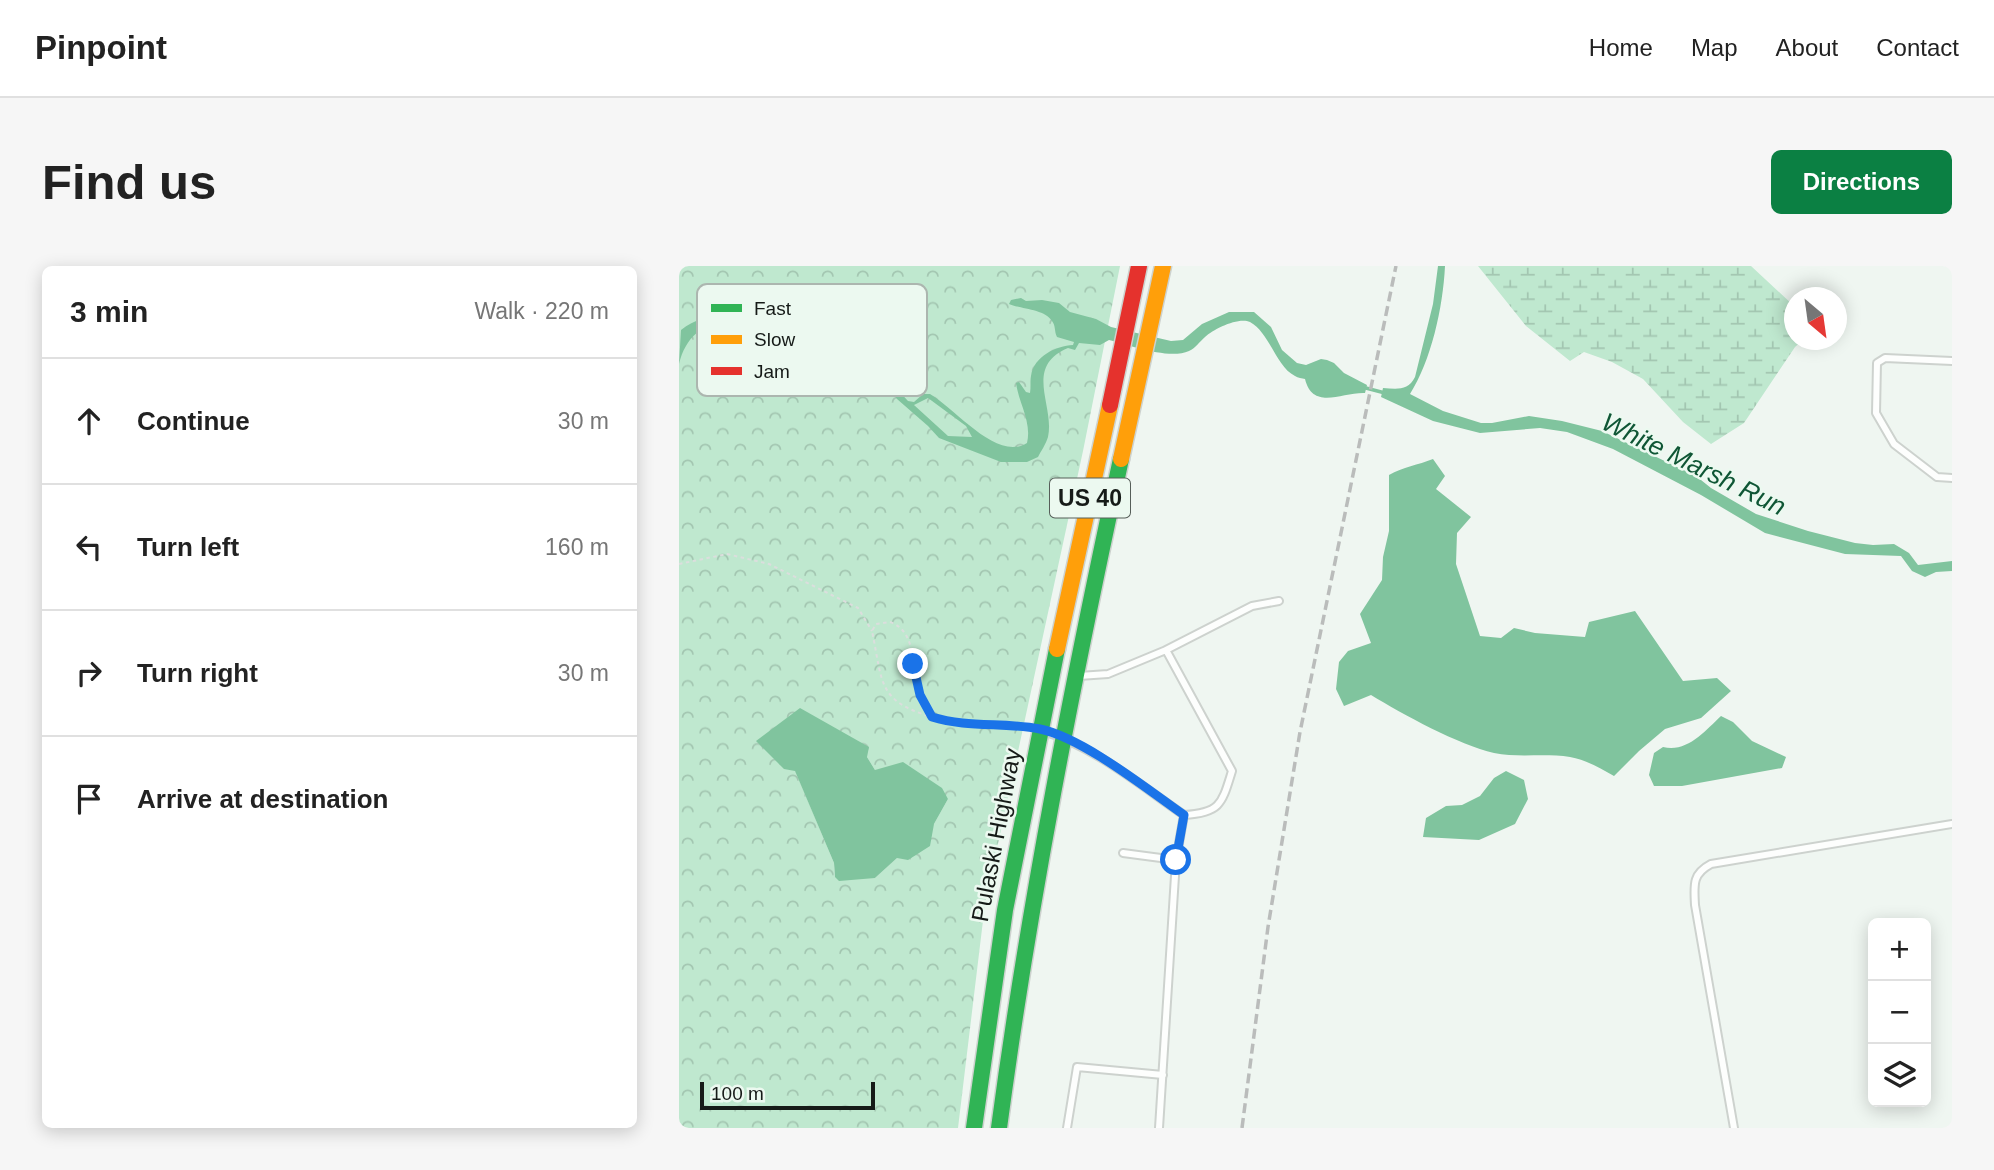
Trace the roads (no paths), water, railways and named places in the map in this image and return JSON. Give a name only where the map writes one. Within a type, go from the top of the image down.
[{"type":"highway","name":"Pulaski Highway","points":[[974,1128],[998,949],[1039,729],[1139,266]]},
{"type":"highway","name":"Pulaski Highway","points":[[999,1128],[1021,962],[1063,737],[1163,266]]},
{"type":"lane","points":[[1952,361],[1885,358],[1877,363],[1876,413],[1894,444],[1937,477],[1952,478]]},
{"type":"lane","points":[[1075,676],[1108,674],[1166,650],[1252,606],[1279,601]]},
{"type":"lane","points":[[1039,729],[1063,737],[1127,775],[1184,815],[1205,812],[1222,802],[1232,771],[1166,650]]},
{"type":"lane","points":[[1159,1128],[1176,860],[1184,815]]},
{"type":"lane","points":[[1734,1128],[1695,905],[1693,882],[1696,874],[1711,864],[1952,824]]},
{"type":"lane","points":[[1123,853],[1176,860]]},
{"type":"lane","points":[[1067,1128],[1077,1067],[1163,1075]]},
{"type":"waterway","name":"White Marsh Run","points":[[1362,387],[1385,393]]},
{"type":"railway","points":[[1242,1128],[1268,927],[1300,732],[1396,266]]}]
